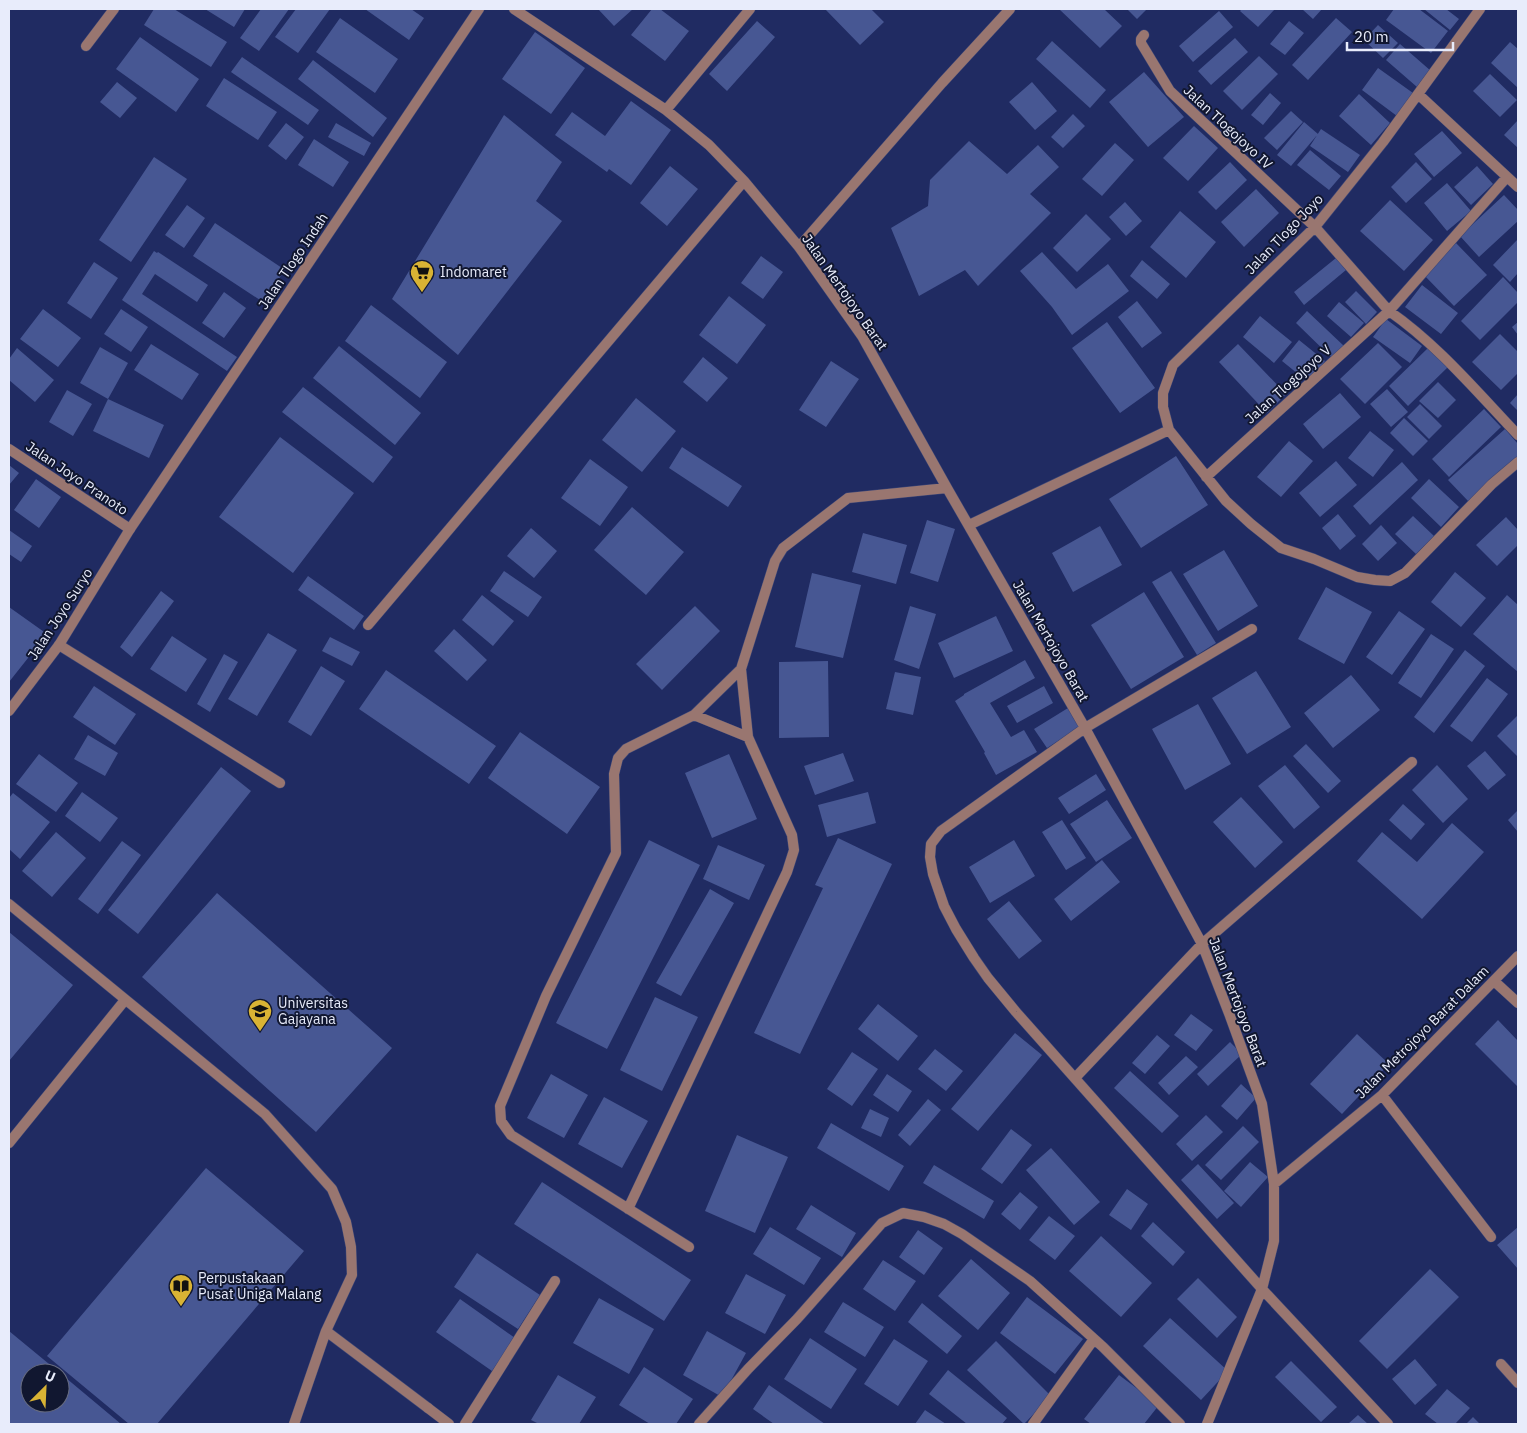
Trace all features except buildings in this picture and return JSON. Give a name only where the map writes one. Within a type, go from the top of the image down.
[{"type":"street","points":[[86,46],[114,9]]},
{"type":"street","name":"Jalan Tlogo Indah","points":[[130,529],[479,9]]},
{"type":"street","name":"Jalan Mertojoyo Barat","points":[[514,9],[666,110],[709,144],[799,247],[862,336],[1085,728],[1202,944],[1262,1104],[1274,1184],[1274,1241],[1262,1289],[1206,1424]]},
{"type":"street","points":[[666,110],[750,9]]},
{"type":"street","points":[[799,247],[942,83],[1010,9]]},
{"type":"street","name":"Jalan Tlogo Joyo","points":[[1169,430],[1163,407],[1163,393],[1172,365],[1314,227],[1383,142],[1480,9]]},
{"type":"street","name":"Jalan Tlogojoyo IV","points":[[1144,35],[1140,43],[1170,91],[1314,227]]},
{"type":"street","points":[[1418,94],[1518,187]]},
{"type":"street","name":"Jalan Tlogojoyo V","points":[[1206,477],[1389,311],[1507,177]]},
{"type":"street","points":[[368,625],[744,182]]},
{"type":"street","points":[[1314,227],[1389,311],[1404,321],[1441,355],[1518,435]]},
{"type":"street","points":[[969,525],[1169,430],[1226,501],[1281,548],[1357,576],[1390,581],[1405,573],[1492,484],[1518,462]]},
{"type":"street","name":"Jalan Joyo Pranoto","points":[[9,449],[130,529]]},
{"type":"street","points":[[628,1209],[787,872],[794,850],[792,835],[748,737],[741,669],[775,561],[783,548],[848,498],[947,488]]},
{"type":"street","name":"Jalan Joyo Suryo","points":[[9,711],[59,645],[130,529]]},
{"type":"street","points":[[1252,630],[1085,728],[941,831],[931,844],[930,857],[933,874],[944,906],[956,929],[974,958],[1016,1012],[1262,1289],[1388,1424]]},
{"type":"street","points":[[59,645],[280,783]]},
{"type":"street","points":[[689,1247],[511,1135],[501,1121],[500,1106],[546,996],[616,853],[614,774],[618,758],[626,749],[694,716],[741,669]]},
{"type":"street","points":[[694,716],[748,737]]},
{"type":"street","points":[[1075,1078],[1202,944],[1412,762]]},
{"type":"street","points":[[9,904],[265,1114],[332,1190],[346,1222],[351,1247],[352,1275],[326,1331],[294,1424]]},
{"type":"street","name":"Jalan Metrojoyo Barat Dalam","points":[[1274,1184],[1382,1095],[1518,956]]},
{"type":"street","points":[[1494,980],[1518,1003]]},
{"type":"street","points":[[9,1143],[125,1000]]},
{"type":"street","points":[[1382,1095],[1491,1237]]},
{"type":"street","points":[[699,1424],[748,1369],[797,1319],[882,1223],[903,1213],[924,1217],[944,1224],[962,1234],[1030,1281],[1094,1339],[1180,1424]]},
{"type":"street","points":[[465,1424],[555,1281]]},
{"type":"street","points":[[326,1331],[449,1424]]},
{"type":"street","points":[[1033,1424],[1094,1339]]},
{"type":"street","points":[[1501,1364],[1518,1383]]},
{"type":"place","name":"Indomaret","points":[[422,293]]},
{"type":"place","name":"Universitas Gajayana","points":[[260,1032]]},
{"type":"place","name":"Perpustakaan Pusat Uniga Malang","points":[[181,1307]]}]
